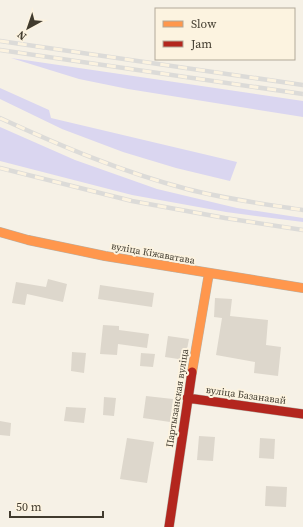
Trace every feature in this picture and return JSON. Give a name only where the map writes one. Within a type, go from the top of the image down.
[{"type":"street","name":"вуліца Кіжаватава","points":[[0,232],[65,248],[303,288]]},
{"type":"street","name":"Партызанская вуліца","points":[[169,527],[187,398],[209,273]]},
{"type":"street","name":"вуліца Базанавай","points":[[187,398],[303,414]]},
{"type":"shaded area","points":[[11,58],[303,101],[303,117],[128,89],[79,79]]},
{"type":"shaded area","points":[[0,88],[49,110],[51,118],[237,162],[230,181],[176,168],[123,152],[62,129],[0,99]]},
{"type":"shaded area","points":[[0,127],[75,160],[157,189],[237,208],[303,218],[303,222],[226,212],[132,195],[0,161]]},
{"type":"building","points":[[48,279],[67,284],[63,302],[27,294],[25,305],[12,303],[16,282],[46,287]]},
{"type":"building","points":[[100,285],[154,293],[152,307],[98,299]]},
{"type":"building","points":[[215,298],[232,299],[230,316],[268,320],[266,345],[281,347],[278,376],[254,373],[255,362],[216,355],[222,318],[214,317]]},
{"type":"building","points":[[103,325],[119,326],[119,330],[149,334],[147,348],[118,344],[117,355],[100,354]]},
{"type":"building","points":[[168,336],[189,339],[185,360],[165,357]]},
{"type":"building","points":[[72,352],[86,353],[84,373],[71,371]]},
{"type":"building","points":[[141,353],[155,354],[153,367],[140,366]]},
{"type":"building","points":[[146,396],[173,399],[170,422],[143,418]]},
{"type":"building","points":[[104,397],[116,398],[114,416],[103,415]]},
{"type":"building","points":[[66,407],[86,408],[84,423],[64,421]]},
{"type":"building","points":[[0,421],[11,423],[10,436],[0,435]]},
{"type":"building","points":[[199,436],[215,437],[213,461],[197,460]]},
{"type":"building","points":[[127,438],[154,442],[147,483],[120,479]]},
{"type":"building","points":[[260,438],[275,439],[274,459],[259,458]]},
{"type":"building","points":[[266,486],[287,487],[286,507],[265,506]]},
{"type":"railway","points":[[0,41],[303,85]]},
{"type":"railway","points":[[0,50],[303,94]]},
{"type":"railway","points":[[0,118],[92,158],[139,175],[216,196],[303,210]]},
{"type":"railway","points":[[0,168],[132,201],[225,218],[303,230]]},
{"type":"traffic: slow","points":[[0,232],[28,240],[105,256],[303,288]]},
{"type":"traffic: slow","points":[[192,372],[209,273]]},
{"type":"traffic: jam","points":[[169,527],[192,372]]},
{"type":"traffic: jam","points":[[187,398],[303,414]]}]
